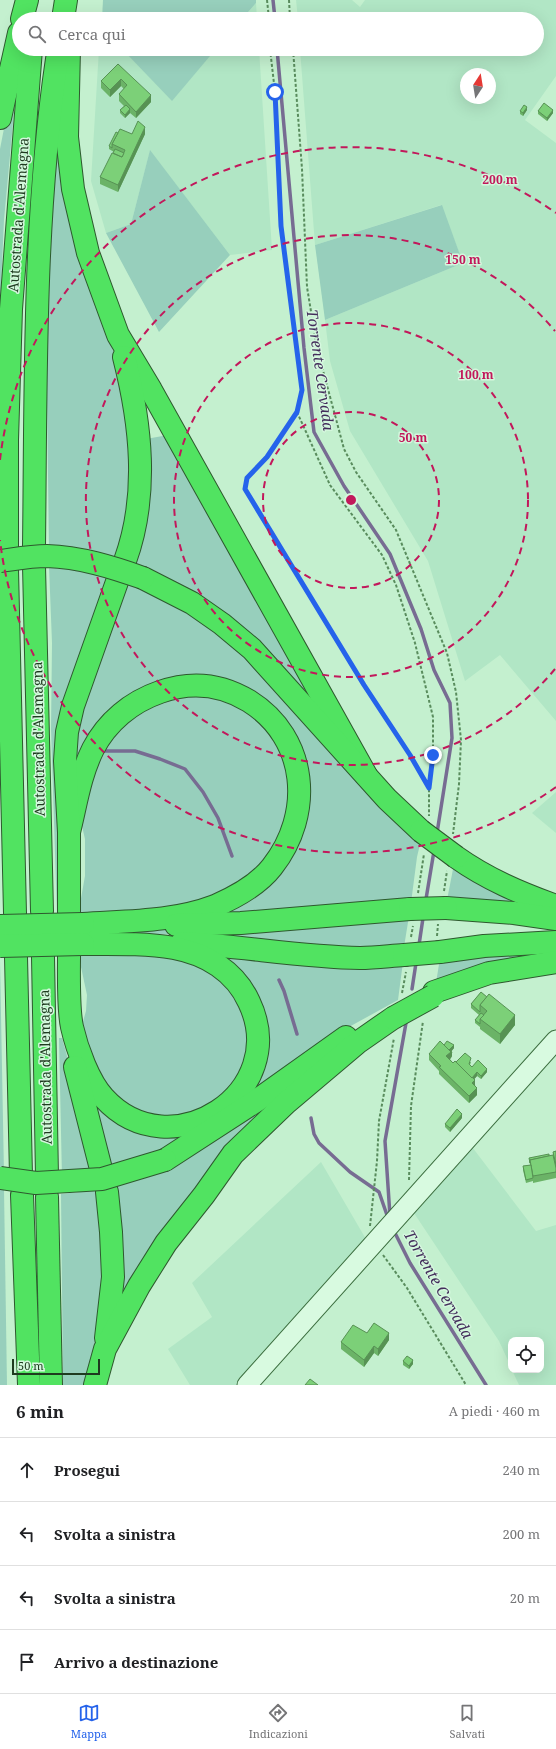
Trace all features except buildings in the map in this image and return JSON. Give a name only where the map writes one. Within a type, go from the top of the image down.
[{"type":"highway","points":[[24,12],[27,0]]},
{"type":"highway","points":[[33,12],[34,0]]},
{"type":"highway","points":[[64,12],[66,0]]},
{"type":"highway","points":[[70,12],[71,0]]},
{"type":"highway","points":[[0,118],[14,56]]},
{"type":"highway","name":"Autostrada d'Alemagna","points":[[8,919],[5,559],[7,440],[11,310],[30,56]]},
{"type":"highway","name":"Autostrada d'Alemagna","points":[[42,911],[34,556],[36,308],[51,98],[58,56]]},
{"type":"highway","points":[[70,56],[67,137],[73,189],[88,253],[118,335],[133,394],[139,431],[141,478],[135,521],[121,570],[73,706],[67,732],[65,760],[69,832],[80,936],[72,1027],[74,1062],[105,1182],[111,1232],[113,1277],[104,1349],[95,1385]]},
{"type":"highway","points":[[118,335],[155,397],[366,775]]},
{"type":"highway","points":[[5,559],[46,556],[79,560],[111,567],[143,578],[192,603],[222,624],[252,649],[366,775],[421,831],[480,874],[523,894],[556,906]]},
{"type":"highway","points":[[8,952],[191,913],[214,906],[254,884],[276,862],[288,844],[296,824],[300,801],[298,774],[292,751],[278,725],[258,707],[234,692],[206,685],[178,686],[146,696],[129,706],[107,728],[94,747],[84,767],[69,832]]},
{"type":"highway","points":[[80,936],[163,926],[241,923],[414,911],[443,906],[556,919]]},
{"type":"highway","points":[[8,919],[80,936],[174,948],[199,956],[222,968],[240,985],[249,1001],[255,1018],[258,1043],[253,1067],[245,1084],[234,1099],[225,1107],[204,1120],[181,1126],[157,1126],[145,1123],[118,1110],[96,1088],[82,1060],[72,1027]]},
{"type":"highway","points":[[80,936],[219,945],[321,956],[362,958],[407,954],[438,947],[556,942]]},
{"type":"highway","name":"Autostrada d'Alemagna","points":[[8,952],[22,1185],[29,1385]]},
{"type":"highway","name":"Autostrada d'Alemagna","points":[[42,957],[51,1385]]},
{"type":"highway","points":[[0,1178],[36,1183],[102,1179],[165,1160],[256,1101],[305,1064],[352,1033],[396,1014],[460,982],[489,973],[556,962]]},
{"type":"highway","points":[[104,1349],[139,1286],[166,1243],[234,1154],[286,1103],[357,1043],[396,1014]]},
{"type":"main road","points":[[247,1385],[556,1040]]},
{"type":"path","points":[[268,0],[269,12]]},
{"type":"path","points":[[289,0],[290,12]]},
{"type":"path","points":[[271,56],[275,92],[281,226],[302,390],[297,412],[267,457],[247,478],[245,489],[364,685],[410,755],[429,788],[433,755],[433,717],[415,643],[396,585],[382,555],[330,485],[297,412]]},
{"type":"path","points":[[294,56],[302,169],[307,287],[313,329],[344,450],[356,472],[396,530],[447,653],[456,692],[461,740],[459,784],[452,855],[443,906],[438,947]]},
{"type":"path","points":[[372,1207],[379,1121],[424,853]]},
{"type":"path","points":[[405,1207],[411,1106],[423,1016]]},
{"type":"path","points":[[374,1242],[407,1288],[466,1385]]},
{"type":"green space","points":[[296,0],[352,0],[360,7],[365,0],[556,0],[556,76],[525,120],[556,143],[556,721],[500,655],[465,681],[428,561],[350,431],[330,361],[325,320],[463,263],[441,205],[315,245],[301,56],[544,56],[544,12],[297,12]]},
{"type":"green space","points":[[256,3],[257,12],[248,12]]},
{"type":"green space","points":[[99,56],[129,56],[172,100],[210,56],[259,56],[272,250],[230,255],[150,151],[131,224],[106,233],[91,181]]},
{"type":"green space","points":[[556,792],[556,833],[532,813]]},
{"type":"green space","points":[[466,1139],[536,1231],[556,1225],[556,1385],[519,1385],[513,1373],[544,1373],[544,1337],[508,1337],[508,1360],[499,1341],[408,1204]]},
{"type":"green space","points":[[321,1162],[370,1246],[247,1385],[190,1385],[168,1349],[212,1317],[192,1283]]},
{"type":"shaded area","points":[[103,0],[256,0],[256,3],[248,12],[102,12]]},
{"type":"shaded area","points":[[129,56],[210,56],[172,101]]},
{"type":"shaded area","points":[[8,108],[14,112],[4,220],[0,310],[0,149]]},
{"type":"shaded area","points":[[57,144],[100,313],[120,371],[135,469],[118,561],[49,551],[46,321]]},
{"type":"shaded area","points":[[150,150],[230,255],[159,332],[106,233],[131,224]]},
{"type":"shaded area","points":[[442,205],[463,263],[325,320],[315,245]]},
{"type":"shaded area","points":[[168,435],[321,709],[130,564],[146,439]]},
{"type":"shaded area","points":[[49,566],[114,575],[70,691],[63,915],[57,915],[51,729],[52,643]]},
{"type":"shaded area","points":[[125,578],[141,584],[230,639],[421,840],[417,857],[411,903],[221,916],[249,893],[304,789],[255,703],[161,687],[70,773],[74,730]]},
{"type":"shaded area","points":[[199,696],[216,699],[235,706],[257,720],[273,738],[285,763],[292,794],[279,847],[238,887],[175,909],[78,915],[85,876],[85,839],[81,822],[84,795],[106,745],[132,717],[167,699]]},
{"type":"shaded area","points":[[454,864],[525,906],[447,900]]},
{"type":"shaded area","points":[[409,916],[404,947],[344,948],[174,934],[83,936],[83,931]]},
{"type":"shaded area","points":[[509,948],[556,955],[436,983],[440,958]]},
{"type":"shaded area","points":[[78,953],[170,953],[230,982],[252,1036],[234,1089],[190,1118],[140,1115],[99,1081],[82,1025],[86,1011],[87,995]]},
{"type":"shaded area","points":[[213,954],[403,962],[398,1000],[338,1033],[223,1121],[110,1174],[91,1090],[99,1101],[190,1130],[264,1049]]},
{"type":"shaded area","points":[[0,961],[4,1174],[0,1173]]},
{"type":"shaded area","points":[[59,1038],[62,1038],[66,1052],[97,1176],[62,1179]]},
{"type":"shaded area","points":[[269,1101],[266,1120],[120,1309],[114,1186],[136,1180],[177,1163],[215,1141]]},
{"type":"shaded area","points":[[0,1188],[4,1189],[7,1385],[0,1385]]},
{"type":"shaded area","points":[[99,1190],[107,1269],[94,1358],[87,1385],[63,1385],[61,1194]]},
{"type":"waterway","name":"Torrente Cervada","points":[[273,0],[274,12]]},
{"type":"waterway","name":"Torrente Cervada","points":[[278,56],[304,348],[314,432],[344,486],[390,554],[421,629],[434,670],[450,703],[452,738],[437,833]]},
{"type":"waterway","points":[[102,751],[135,751],[185,769],[203,792],[218,818],[232,856]]},
{"type":"waterway","name":"Torrente Cervada","points":[[426,899],[434,851]]},
{"type":"waterway","name":"Torrente Cervada","points":[[419,945],[423,918]]},
{"type":"waterway","name":"Torrente Cervada","points":[[412,989],[416,963]]},
{"type":"waterway","points":[[279,980],[284,991],[297,1034]]},
{"type":"waterway","name":"Torrente Cervada","points":[[390,1216],[385,1141],[406,1023]]},
{"type":"waterway","points":[[311,1118],[314,1134],[319,1143],[350,1172],[379,1192],[388,1218]]},
{"type":"waterway","name":"Torrente Cervada","points":[[394,1231],[410,1263],[486,1385]]},
{"type":"route","points":[[275,92],[281,226],[287,283],[302,390],[297,412],[267,457],[247,478],[245,489],[364,685],[410,755],[429,788],[433,755]]}]
